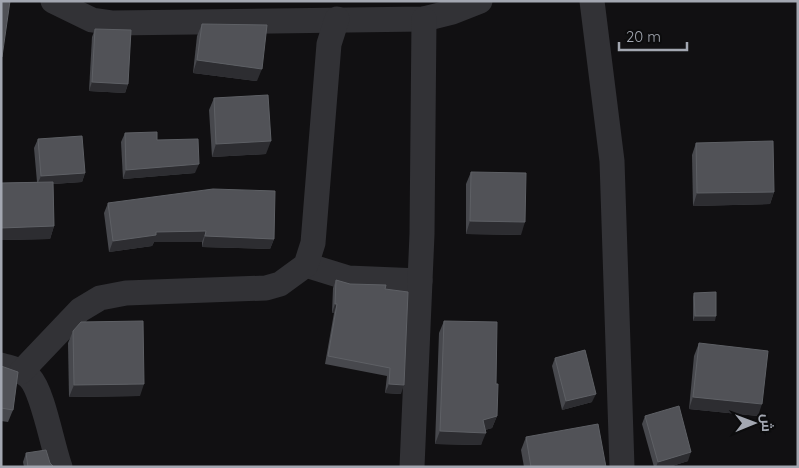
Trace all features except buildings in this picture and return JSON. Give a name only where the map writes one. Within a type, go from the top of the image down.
[{"type":"street","points":[[53,1],[92,20],[113,23],[424,19],[452,12],[480,1]]},
{"type":"street","points":[[592,1],[612,161],[622,467]]},
{"type":"street","points":[[60,467],[39,397],[30,378],[11,368],[80,310],[100,298],[126,293],[266,288],[280,284],[306,265],[313,243],[318,195],[329,44],[337,19]]},
{"type":"street","points":[[412,467],[420,280],[424,19]]},
{"type":"street","points":[[306,265],[348,278],[420,280]]}]
